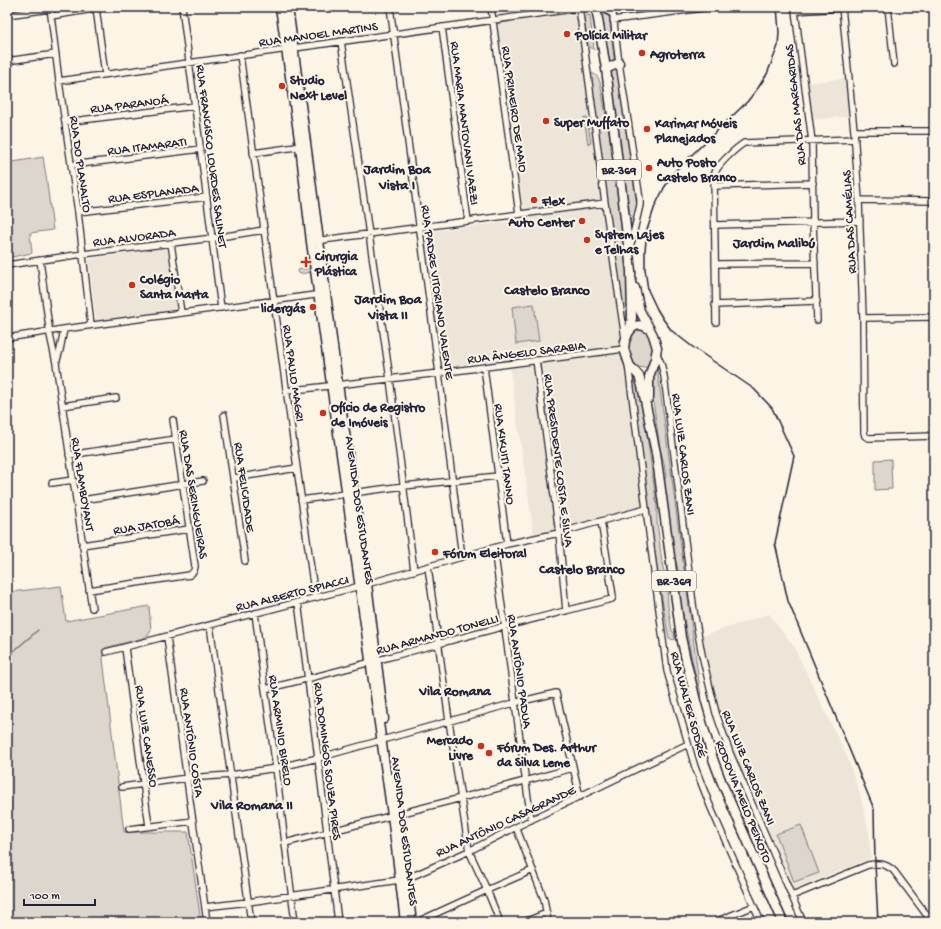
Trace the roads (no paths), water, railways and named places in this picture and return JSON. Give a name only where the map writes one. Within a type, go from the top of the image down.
[{"type":"main road","name":"AVENIDA DOS ESTUDANTES","points":[[280,7],[290,48]]},
{"type":"main road","name":"AVENIDA DOS ESTUDANTES","points":[[288,7],[290,48],[322,294],[395,814],[403,879],[405,922]]},
{"type":"main road","name":"BR-369","points":[[596,7],[606,69],[631,271],[632,318],[625,345]]},
{"type":"main road","points":[[602,7],[612,13]]},
{"type":"main road","points":[[606,69],[619,63]]},
{"type":"main road","name":"BR-369","points":[[631,271],[640,311],[656,342],[657,354]]},
{"type":"main road","points":[[629,332],[632,328],[639,325],[650,329]]},
{"type":"main road","name":"RODOVIA MELO PEIXOTO","points":[[625,345],[630,366],[639,376],[642,386],[656,453],[681,637],[697,705],[711,753],[722,783],[783,922]]},
{"type":"main road","name":"RODOVIA MELO PEIXOTO","points":[[650,425],[649,377],[657,354]]},
{"type":"main road","points":[[633,368],[640,372],[644,372],[652,367]]},
{"type":"main road","name":"AVENIDA DOS ESTUDANTES","points":[[403,879],[412,922]]},
{"type":"street","points":[[51,16],[106,7]]},
{"type":"street","name":"RUA FRANCISCO LOURDES SALINET","points":[[182,7],[221,308]]},
{"type":"street","name":"RUA PADRE VITORIANO VALENTE","points":[[390,7],[462,557]]},
{"type":"street","name":"RUA PRIMEIRO DE MAIO","points":[[491,7],[519,214]]},
{"type":"street","points":[[529,7],[530,15]]},
{"type":"street","name":"RUA MANOEL MARTINS","points":[[59,81],[588,7]]},
{"type":"street","points":[[629,254],[640,199],[612,13],[711,7]]},
{"type":"street","points":[[790,7],[794,9],[851,7]]},
{"type":"street","points":[[888,7],[894,64]]},
{"type":"street","points":[[7,15],[50,8]]},
{"type":"street","name":"RUA DO PLANALTO","points":[[50,8],[92,325]]},
{"type":"street","points":[[96,8],[105,74]]},
{"type":"street","points":[[579,8],[625,345]]},
{"type":"street","name":"RUA DAS CAMÉLIAS","points":[[842,8],[855,139],[859,200],[863,318],[864,432],[865,436],[868,438],[934,436]]},
{"type":"street","name":"RUA DAS MARGARIDAS","points":[[794,9],[812,141],[813,223],[817,320]]},
{"type":"street","name":"RUA MARIA MANTOVANI VAZZI","points":[[442,27],[468,221]]},
{"type":"street","points":[[341,41],[390,379],[414,571]]},
{"type":"street","points":[[7,61],[56,54]]},
{"type":"street","name":"RUA PAULO MAGRI","points":[[240,56],[315,598]]},
{"type":"street","name":"RUA PARANOÁ","points":[[65,122],[195,106]]},
{"type":"street","points":[[854,131],[934,131]]},
{"type":"street","points":[[716,322],[714,172],[744,143],[855,139]]},
{"type":"street","points":[[253,154],[303,146]]},
{"type":"street","name":"RUA ITAMARATI","points":[[72,165],[201,149]]},
{"type":"street","points":[[714,186],[812,183]]},
{"type":"street","name":"RUA ESPLANADA","points":[[78,212],[207,197]]},
{"type":"street","points":[[859,200],[934,201]]},
{"type":"street","points":[[315,241],[605,203]]},
{"type":"street","points":[[715,225],[860,221]]},
{"type":"street","name":"RUA ALVORADA","points":[[7,265],[264,230]]},
{"type":"street","points":[[171,243],[181,313]]},
{"type":"street","name":"RUA FLAMBOYANT","points":[[40,260],[49,331],[56,363],[92,608]]},
{"type":"street","points":[[715,264],[815,263]]},
{"type":"street","points":[[7,338],[322,294]]},
{"type":"street","points":[[715,305],[817,301]]},
{"type":"street","points":[[863,318],[934,317]]},
{"type":"street","points":[[56,363],[64,329]]},
{"type":"street","points":[[53,350],[56,330]]},
{"type":"street","name":"RUA ÂNGELO SARABIA","points":[[286,391],[536,360],[625,345]]},
{"type":"street","name":"RUA LUIZ CARLOS ZANI","points":[[657,354],[664,376],[694,611],[702,655],[716,713],[736,767],[803,922]]},
{"type":"street","name":"RUA PRESIDENTE COSTA E SILVA","points":[[536,360],[559,533],[566,610]]},
{"type":"street","name":"RUA WALTER SODRÉ","points":[[628,361],[667,670],[695,767],[711,808],[761,922]]},
{"type":"street","name":"RUA KIKUITI TANNO","points":[[484,367],[507,544]]},
{"type":"street","points":[[62,406],[116,398]]},
{"type":"street","name":"RUA FELICIDADE","points":[[224,415],[245,561]]},
{"type":"street","name":"RUA DAS SERINGUEIRAS","points":[[89,590],[190,575],[194,572],[195,566],[173,420]]},
{"type":"street","points":[[69,455],[176,439]]},
{"type":"street","points":[[234,478],[297,468]]},
{"type":"street","points":[[302,500],[404,486],[498,476]]},
{"type":"street","points":[[52,483],[73,480]]},
{"type":"street","points":[[76,501],[203,481]]},
{"type":"street","name":"RUA ALBERTO SPIACCI","points":[[106,652],[315,598],[507,544],[559,533],[646,509]]},
{"type":"street","name":"RUA ARMANDO TONELLI","points":[[265,689],[612,599],[613,596],[601,521]]},
{"type":"street","name":"RUA JATOBÁ","points":[[82,545],[189,528]]},
{"type":"street","name":"RUA ANTÔNIO PADUA","points":[[494,548],[531,820]]},
{"type":"street","points":[[428,567],[449,721],[469,851],[500,922]]},
{"type":"street","name":"RUA DOMINGOS SOUZA PIRES","points":[[298,602],[338,922]]},
{"type":"street","name":"RUA ARMINIO BIRELO","points":[[255,613],[295,922]]},
{"type":"street","points":[[210,625],[251,922]]},
{"type":"street","name":"RUA ANTÔNIO COSTA","points":[[166,637],[207,922]]},
{"type":"street","name":"RUA LUIZ CANESSO","points":[[125,648],[149,826]]},
{"type":"street","points":[[122,787],[187,778],[231,775],[276,768],[318,758],[514,703],[556,693],[580,797]]},
{"type":"street","name":"RUA ANTÔNIO CASAGRANDE","points":[[205,907],[334,890],[403,879],[469,851],[688,744]]},
{"type":"street","points":[[285,843],[573,768]]},
{"type":"street","points":[[129,829],[193,822]]},
{"type":"street","points":[[516,827],[544,899],[548,922]]},
{"type":"street","points":[[792,896],[868,865],[881,864],[888,866],[894,871],[932,922]]},
{"type":"street","points":[[417,922],[533,870]]},
{"type":"street","points":[[715,922],[754,906]]},
{"type":"street","points":[[524,922],[547,913]]},
{"type":"waterway","points":[[7,657],[38,630]]},
{"type":"railway","points":[[777,7],[779,32],[778,46],[767,74],[747,102],[676,170],[664,188],[655,206],[647,230],[645,269],[648,290],[657,309],[672,331],[754,389],[772,408],[794,456],[775,543],[788,601],[874,809],[878,922]]},
{"type":"place","name":"Polícia Militar","points":[[567,34]]},
{"type":"place","name":"Agroterra","points":[[642,53]]},
{"type":"place","name":"Studio Next Level","points":[[282,86]]},
{"type":"place","name":"Super Muffato","points":[[546,121]]},
{"type":"place","name":"Karimar Móveis Planejados","points":[[647,129]]},
{"type":"place","name":"Auto Posto Castelo Branco","points":[[649,168]]},
{"type":"place","name":"Flex","points":[[534,200]]},
{"type":"place","name":"Auto Center","points":[[582,221]]},
{"type":"place","name":"System Lajes e Telhas","points":[[587,240]]},
{"type":"place","name":"Cirurgia Plástica","points":[[306,262]]},
{"type":"place","name":"Colégio Santa Marta","points":[[132,285]]},
{"type":"place","name":"lidergás","points":[[313,307]]},
{"type":"place","name":"Ofício de Registro de Imóveis","points":[[323,413]]},
{"type":"place","name":"Fórum Eleitoral","points":[[435,552]]},
{"type":"place","name":"Mercado Livre","points":[[481,746]]},
{"type":"place","name":"Fórum Des. Arthur da Silva Leme","points":[[489,753]]},
{"type":"district","name":"Jardim Boa Vista I","points":[[397,176]]},
{"type":"district","name":"Jardim Malibú","points":[[774,242]]},
{"type":"district","name":"Castelo Branco","points":[[547,289]]},
{"type":"district","name":"Jardim Boa Vista II","points":[[388,306]]},
{"type":"district","name":"Castelo Branco","points":[[582,568]]},
{"type":"district","name":"Vila Romana","points":[[455,690]]},
{"type":"district","name":"Vila Romana II","points":[[252,804]]}]
